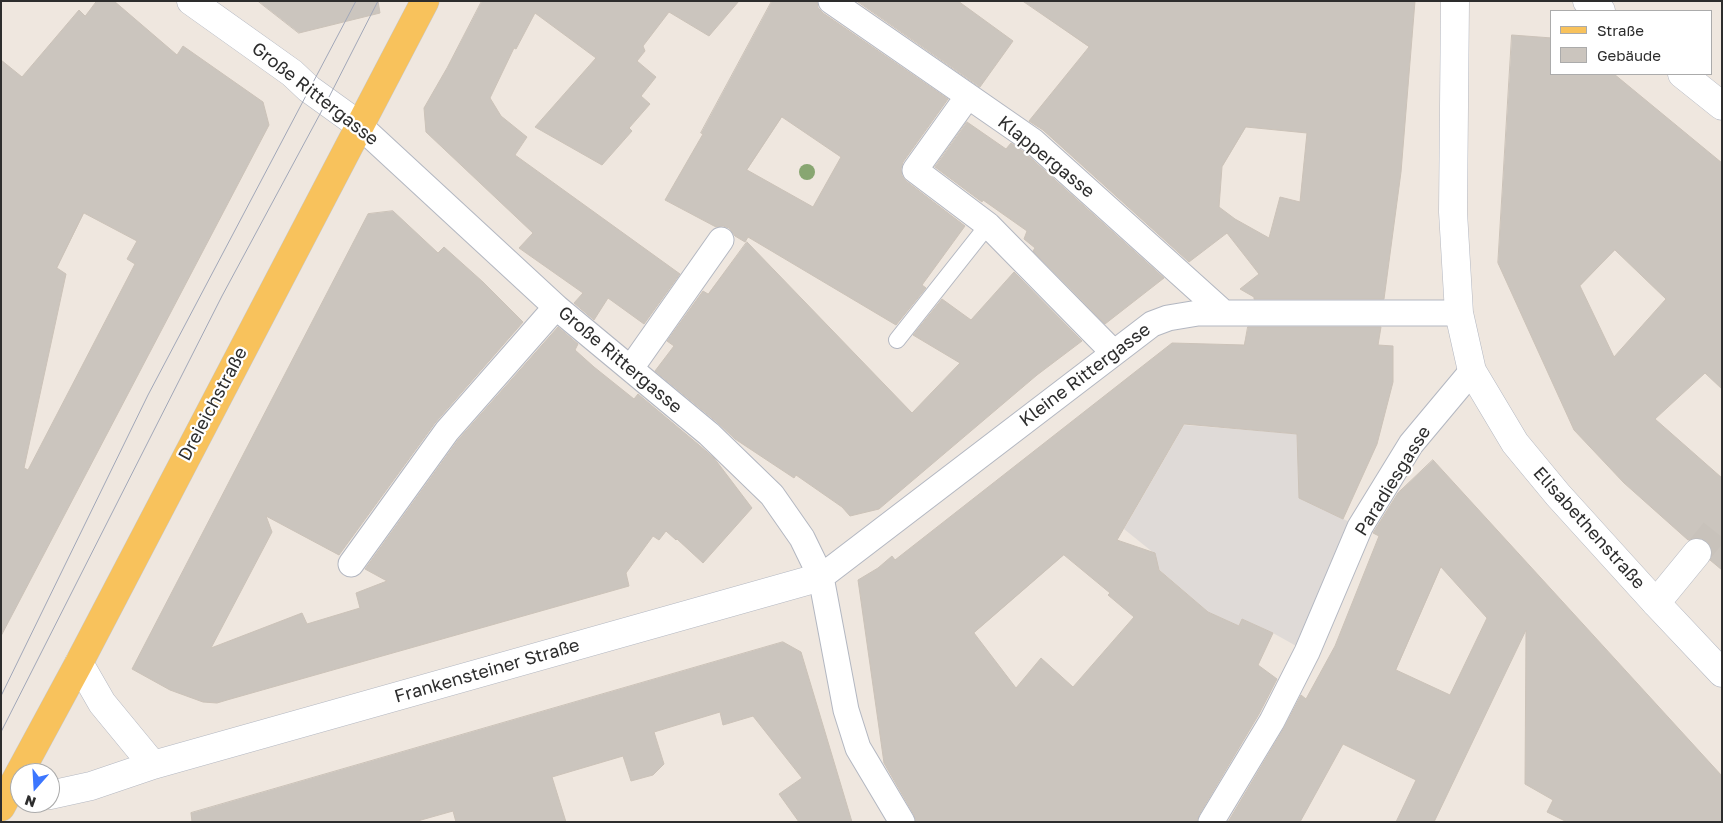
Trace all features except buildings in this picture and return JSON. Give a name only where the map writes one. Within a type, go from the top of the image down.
[{"type":"main road","name":"Dreieichstraße","points":[[7,807],[79,662],[425,1]]},
{"type":"street","name":"Große Rittergasse","points":[[191,1],[359,125],[556,307],[708,434],[772,495],[802,538],[821,577],[846,710],[858,748],[883,794],[902,822]]},
{"type":"street","name":"Klappergasse","points":[[832,1],[1033,141],[1224,313]]},
{"type":"street","points":[[1456,1],[1452,212],[1459,313],[1472,371]]},
{"type":"street","points":[[1586,1],[1600,10]]},
{"type":"street","points":[[1684,75],[1718,95]]},
{"type":"street","points":[[968,96],[914,170],[988,225],[1113,352]]},
{"type":"street","points":[[631,368],[722,240]]},
{"type":"street","points":[[351,564],[446,431],[556,307]]},
{"type":"street","name":"Kleine Rittergasse","points":[[821,577],[1152,324],[1168,318],[1198,313],[1459,313]]},
{"type":"street","name":"Elisabethenstraße","points":[[1472,371],[1516,443],[1558,495],[1722,673]]},
{"type":"street","name":"Paradiesgasse","points":[[1211,822],[1272,721],[1303,661],[1360,527],[1411,444],[1472,371]]},
{"type":"street","points":[[1656,603],[1697,553]]},
{"type":"street","name":"Frankensteiner Straße","points":[[60,793],[91,786],[153,765],[821,577]]},
{"type":"street","points":[[79,662],[102,703],[153,765]]},
{"type":"lane","points":[[897,340],[988,225]]},
{"type":"shaded area","points":[[1184,425],[1297,434],[1300,498],[1360,527],[1307,652],[1273,633],[1242,619],[1239,626],[1208,612],[1154,565],[1155,554],[1124,529]]},
{"type":"tunnel","points":[[1697,553],[1722,522]]},
{"type":"tram line","points":[[1,696],[148,395],[356,1]]},
{"type":"tram line","points":[[1,732],[222,296],[327,101],[378,1]]}]
